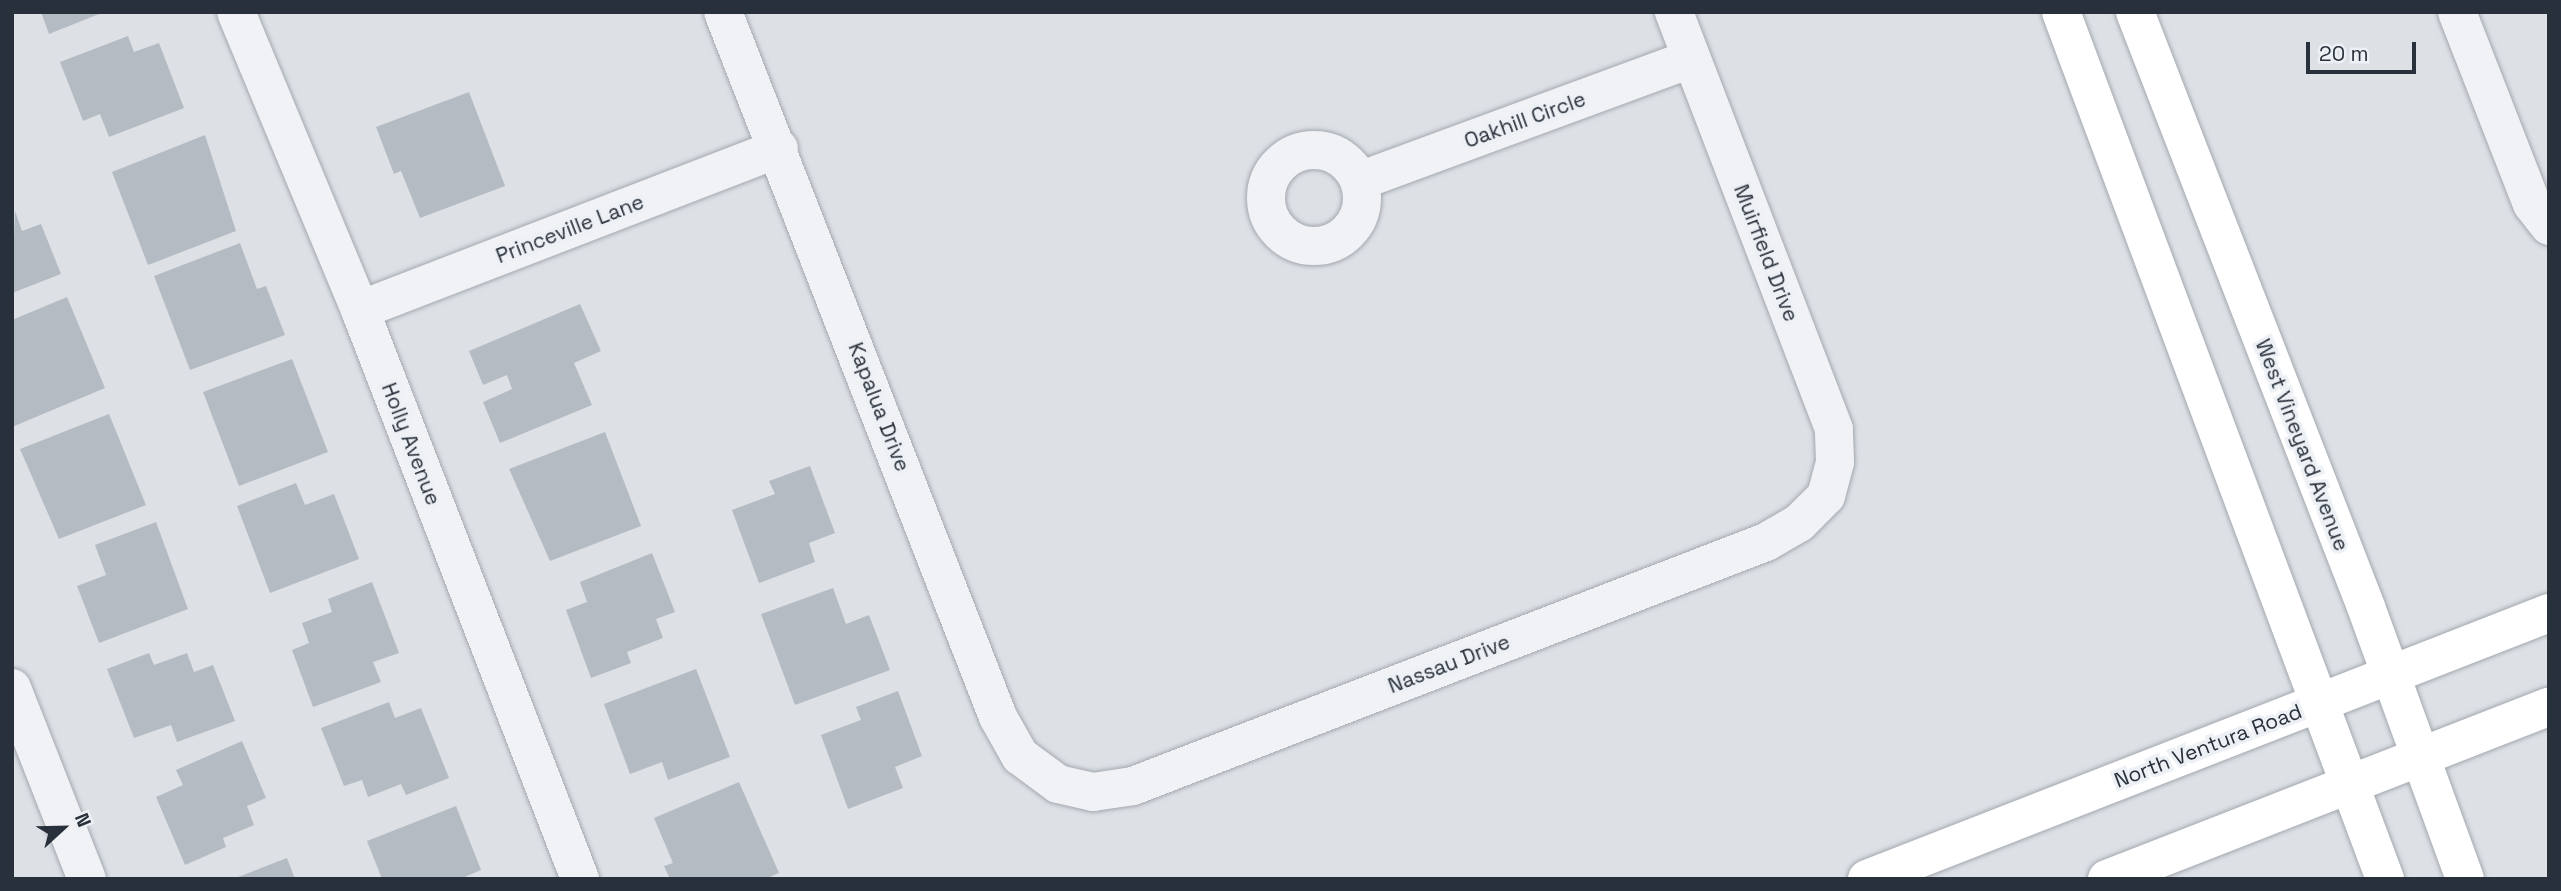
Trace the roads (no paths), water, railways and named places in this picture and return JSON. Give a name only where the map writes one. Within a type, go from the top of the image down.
[{"type":"main road","points":[[2062,12],[2317,704],[2385,879]]},
{"type":"main road","name":"West Vineyard Avenue","points":[[2135,12],[2465,879]]},
{"type":"main road","name":"North Ventura Road","points":[[1867,879],[2549,613]]},
{"type":"main road","points":[[2107,879],[2549,707]]},
{"type":"street","name":"Holly Avenue","points":[[236,12],[360,310],[580,879]]},
{"type":"street","name":"Kapalua Drive","points":[[723,12],[779,148],[998,717],[1020,756],[1058,784]]},
{"type":"street","name":"Muirfield Drive","points":[[1674,12],[1834,429],[1835,463],[1826,496]]},
{"type":"street","points":[[2457,12],[2532,204],[2549,226]]},
{"type":"street","name":"Oakhill Circle","points":[[1359,181],[1691,60]]},
{"type":"street","name":"Princeville Lane","points":[[360,310],[779,148]]},
{"type":"street","name":"Nassau Drive","points":[[1058,784],[1093,792],[1133,786],[1766,542],[1799,523],[1826,496]]},
{"type":"street","points":[[12,688],[87,879]]}]
